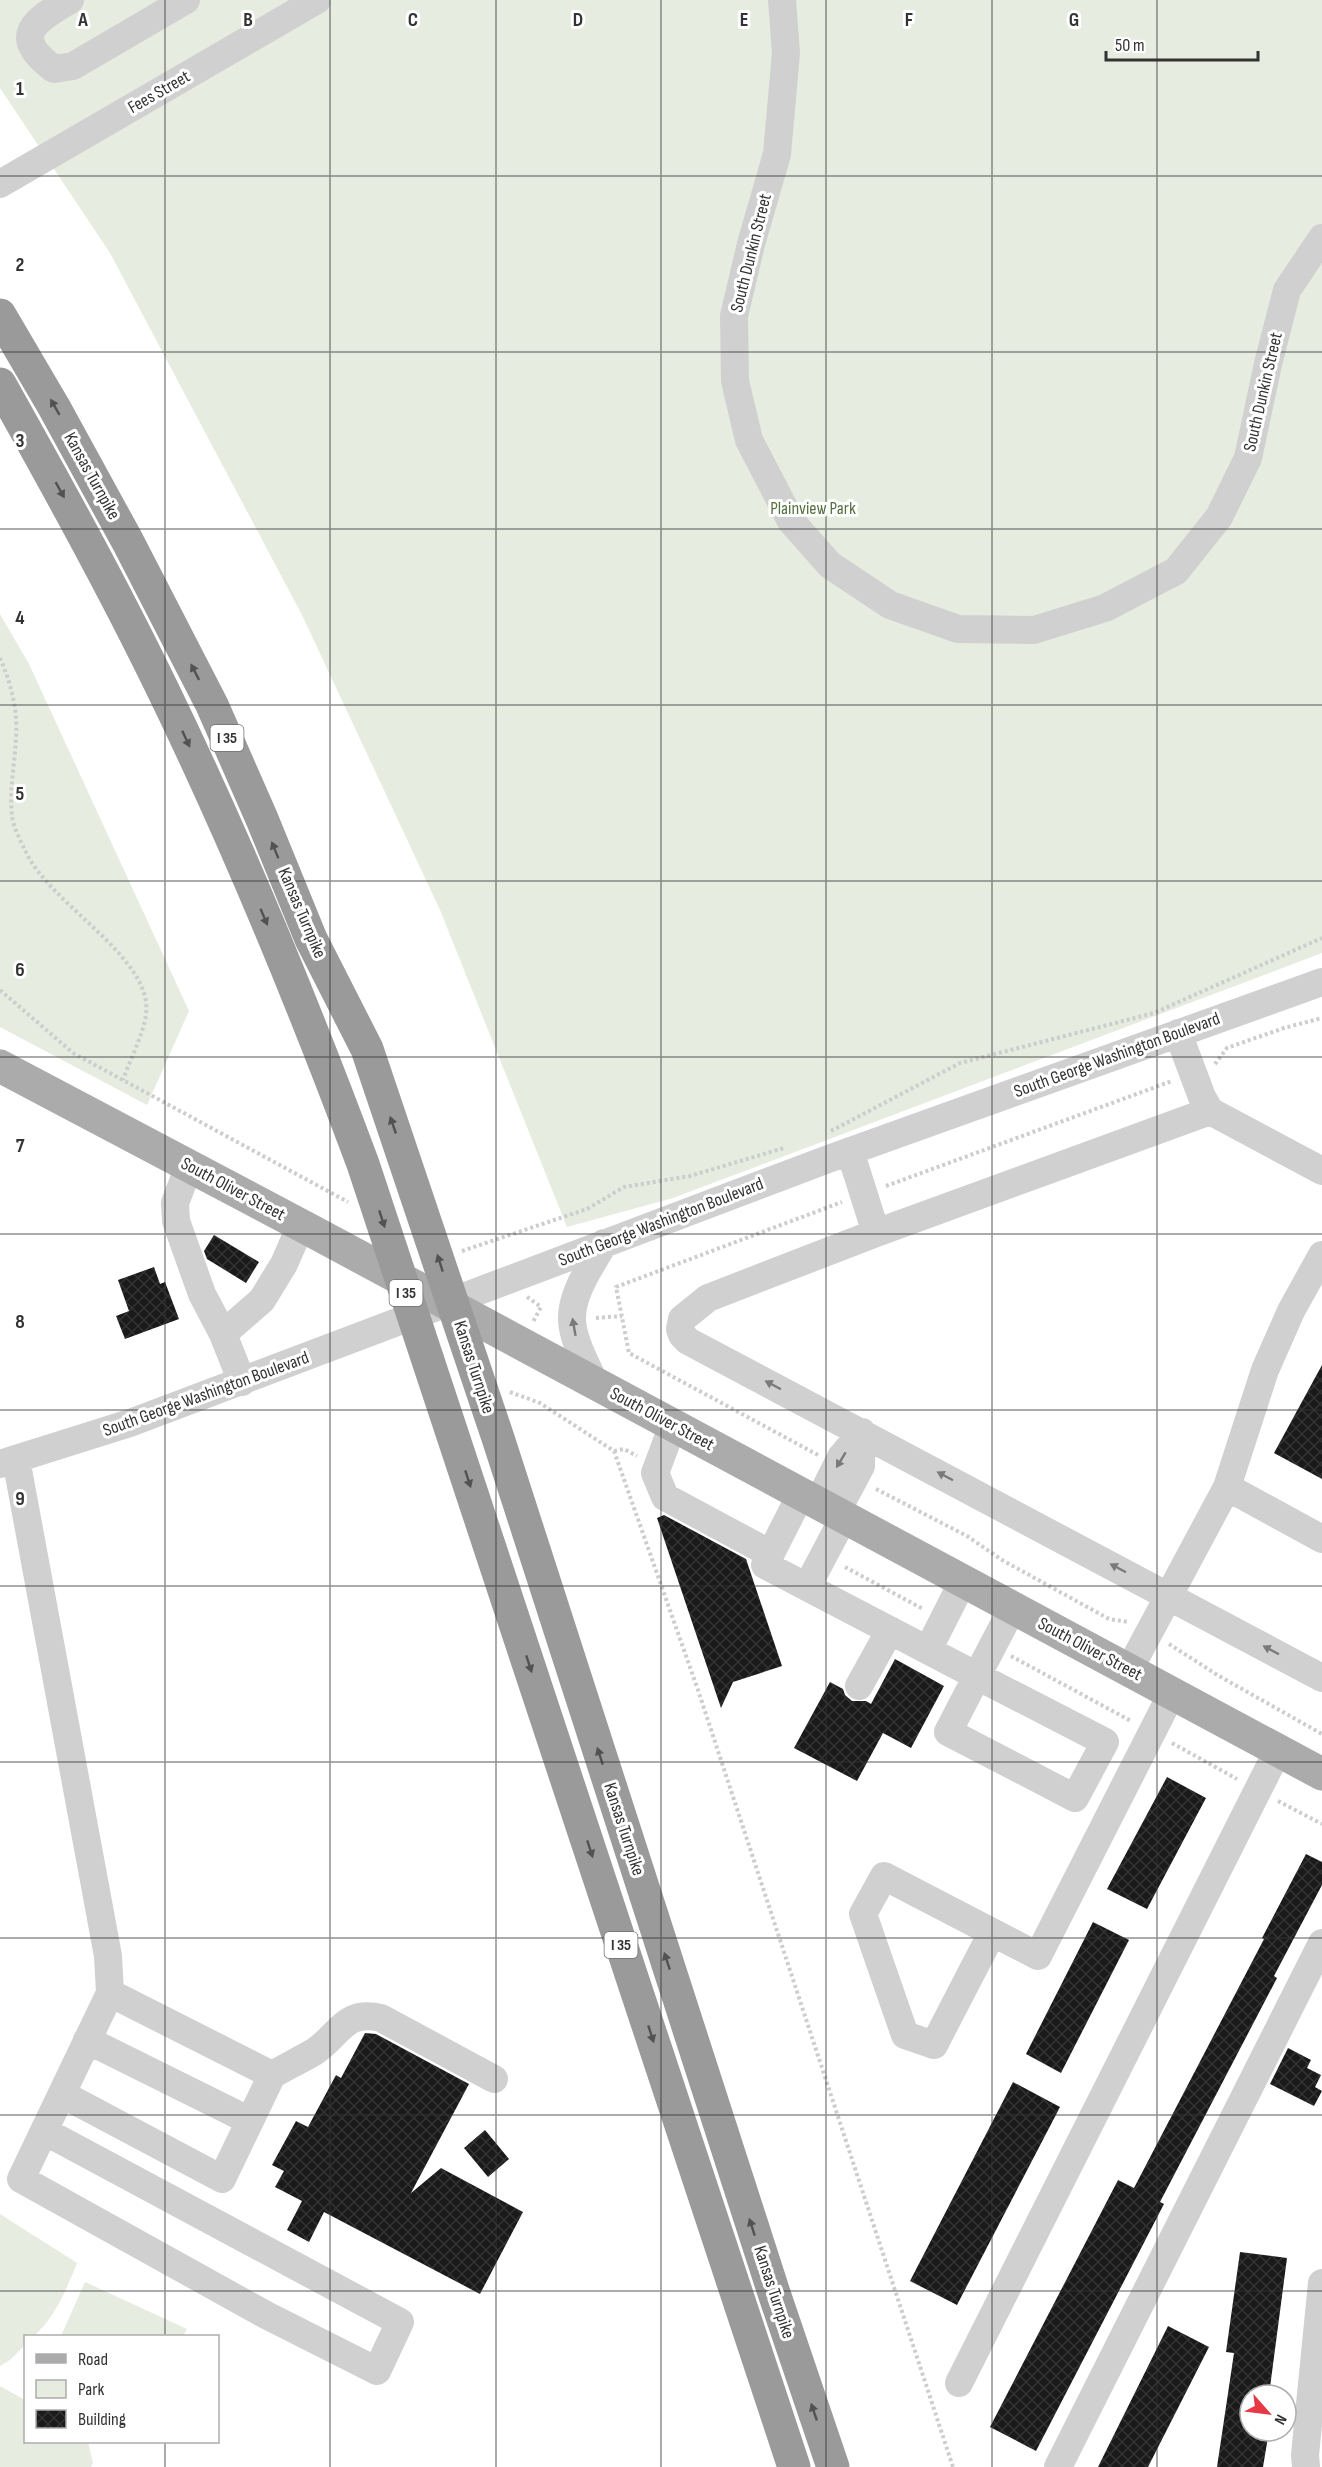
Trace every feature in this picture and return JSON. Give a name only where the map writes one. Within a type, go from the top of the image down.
[{"type":"highway","name":"Kansas Turnpike","points":[[0,315],[129,542],[212,705],[311,939],[367,1048],[498,1438],[770,2282],[833,2467]]},
{"type":"highway","name":"Kansas Turnpike","points":[[0,384],[75,518],[162,688],[223,820],[323,1054],[363,1164],[794,2467]]},
{"type":"main road","name":"South Oliver Street","points":[[0,1066],[301,1225],[1322,1774]]},
{"type":"street","points":[[70,0],[45,14],[33,25],[30,39],[40,59],[54,69],[73,66],[186,0]]},
{"type":"street","name":"Fees Street","points":[[0,184],[317,0]]},
{"type":"street","name":"South Dunkin Street","points":[[782,0],[786,53],[777,154],[751,244],[734,315],[735,381],[749,440],[791,521],[830,566],[890,605],[958,629],[1034,630],[1105,608],[1176,571],[1219,517],[1248,458],[1287,290],[1322,238]]},
{"type":"street","name":"South George Washington Boulevard","points":[[8,1462],[130,1423],[850,1151],[1322,982]]},
{"type":"street","points":[[1178,1033],[1210,1111],[1322,1171]]},
{"type":"street","points":[[1210,1111],[876,1233],[708,1298],[682,1319],[680,1329],[688,1341],[1322,1678]]},
{"type":"street","points":[[850,1151],[876,1233]]},
{"type":"street","points":[[189,1166],[175,1203],[176,1221],[201,1294],[223,1334],[242,1382]]},
{"type":"street","points":[[223,1334],[262,1300],[284,1264],[301,1225]]},
{"type":"street","points":[[594,1382],[575,1336],[572,1319],[577,1291],[604,1243]]},
{"type":"street","points":[[1130,1670],[1227,1487],[1265,1370],[1291,1311],[1322,1255]]},
{"type":"street","points":[[673,1425],[655,1473],[665,1497],[771,1554]]},
{"type":"street","points":[[862,1432],[861,1466],[846,1471],[825,1506],[771,1554],[765,1565],[890,1629],[977,1676],[1105,1742],[1075,1798],[948,1732],[977,1676],[993,1647],[1012,1607]]},
{"type":"street","points":[[8,1462],[108,1956],[110,1993],[21,2179],[266,2315],[377,2371],[400,2322],[44,2131]]},
{"type":"street","points":[[1227,1487],[1322,1539]]},
{"type":"street","points":[[807,1587],[824,1555],[825,1506]]},
{"type":"street","points":[[928,1650],[963,1581]]},
{"type":"street","points":[[859,1686],[890,1629]]},
{"type":"street","points":[[992,1933],[934,2045],[905,2035],[863,1914],[884,1876],[1038,1956],[1172,1693]]},
{"type":"street","points":[[959,2383],[1278,1750]]},
{"type":"street","points":[[1058,2467],[1322,1943]]},
{"type":"street","points":[[110,1993],[272,2075]]},
{"type":"street","points":[[62,2094],[222,2179],[272,2075],[316,2051],[349,2021],[365,2015],[381,2019],[494,2079]]},
{"type":"street","points":[[87,2040],[250,2121]]},
{"type":"street","points":[[1306,2467],[1305,2455],[1322,2283]]},
{"type":"path","points":[[0,658],[15,702],[16,737],[12,774],[12,817],[26,853],[54,891],[119,952],[139,976],[146,996],[146,1015],[123,1080]]},
{"type":"path","points":[[827,1133],[960,1063],[1154,1013],[1322,938]]},
{"type":"path","points":[[0,990],[74,1053],[350,1203]]},
{"type":"path","points":[[1322,1018],[1284,1028],[1227,1048],[1215,1064],[616,1287],[629,1353],[967,1536],[1002,1560],[1109,1618],[1135,1624],[1219,1676],[1322,1734]]},
{"type":"path","points":[[460,1260],[462,1250],[587,1209],[624,1187],[690,1176],[794,1145]]},
{"type":"path","points":[[531,1300],[541,1307],[538,1313]]},
{"type":"path","points":[[591,1319],[622,1316]]},
{"type":"path","points":[[506,1390],[540,1403],[614,1451],[701,1701],[953,2467]]},
{"type":"path","points":[[614,1451],[624,1449],[658,1466]]},
{"type":"path","points":[[824,1555],[944,1620]]},
{"type":"path","points":[[993,1647],[1322,1824]]},
{"type":"green space","name":"Plainview Park","points":[[0,0],[1322,0],[1322,953],[673,1198],[567,1227],[440,910],[303,617],[110,253],[0,88]]},
{"type":"green space","points":[[0,614],[29,664],[189,1011],[147,1105],[0,1027]]},
{"type":"green space","points":[[0,2214],[77,2263],[64,2293],[48,2320],[35,2335],[24,2335],[24,2346],[0,2366]]},
{"type":"green space","points":[[85,2282],[187,2329],[184,2335],[61,2335]]},
{"type":"green space","points":[[0,2386],[24,2399],[24,2443],[88,2443],[93,2463],[91,2467],[0,2467]]},
{"type":"building","points":[[214,1235],[259,1262],[246,1283],[207,1259],[204,1251]]},
{"type":"building","points":[[154,1267],[160,1284],[165,1282],[179,1319],[125,1339],[116,1316],[129,1311],[118,1280]]},
{"type":"building","points":[[1322,1365],[1322,1479],[1274,1453]]},
{"type":"building","points":[[664,1515],[746,1559],[782,1666],[733,1682],[721,1708],[657,1518]]},
{"type":"building","points":[[895,1659],[944,1686],[911,1748],[883,1733],[857,1781],[794,1748],[830,1682],[843,1689],[845,1695],[852,1701],[866,1701],[871,1704]]},
{"type":"building","points":[[1167,1777],[1206,1798],[1147,1909],[1107,1889]]},
{"type":"building","points":[[1306,1854],[1322,1862],[1322,1885],[1274,1976],[1277,1978],[1160,2202],[1164,2204],[1036,2451],[990,2427],[1118,2180],[1134,2188]]},
{"type":"building","points":[[1093,1922],[1129,1940],[1061,2073],[1026,2054]]},
{"type":"building","points":[[365,2033],[376,2034],[469,2084],[411,2193],[441,2168],[523,2212],[480,2294],[324,2212],[309,2242],[287,2230],[302,2201],[275,2187],[284,2171],[272,2165],[296,2121],[308,2127],[336,2075],[341,2078]]},
{"type":"building","points":[[1288,2048],[1311,2060],[1307,2068],[1321,2075],[1315,2087],[1322,2091],[1314,2106],[1270,2084]]},
{"type":"building","points":[[1013,2082],[1060,2107],[957,2305],[910,2281]]},
{"type":"building","points":[[485,2130],[509,2159],[488,2177],[464,2148]]},
{"type":"building","points":[[1240,2252],[1287,2258],[1271,2383],[1238,2383],[1238,2443],[1267,2443],[1263,2467],[1217,2467],[1234,2353],[1226,2352]]},
{"type":"building","points":[[1168,2326],[1209,2347],[1148,2467],[1098,2467]]}]
